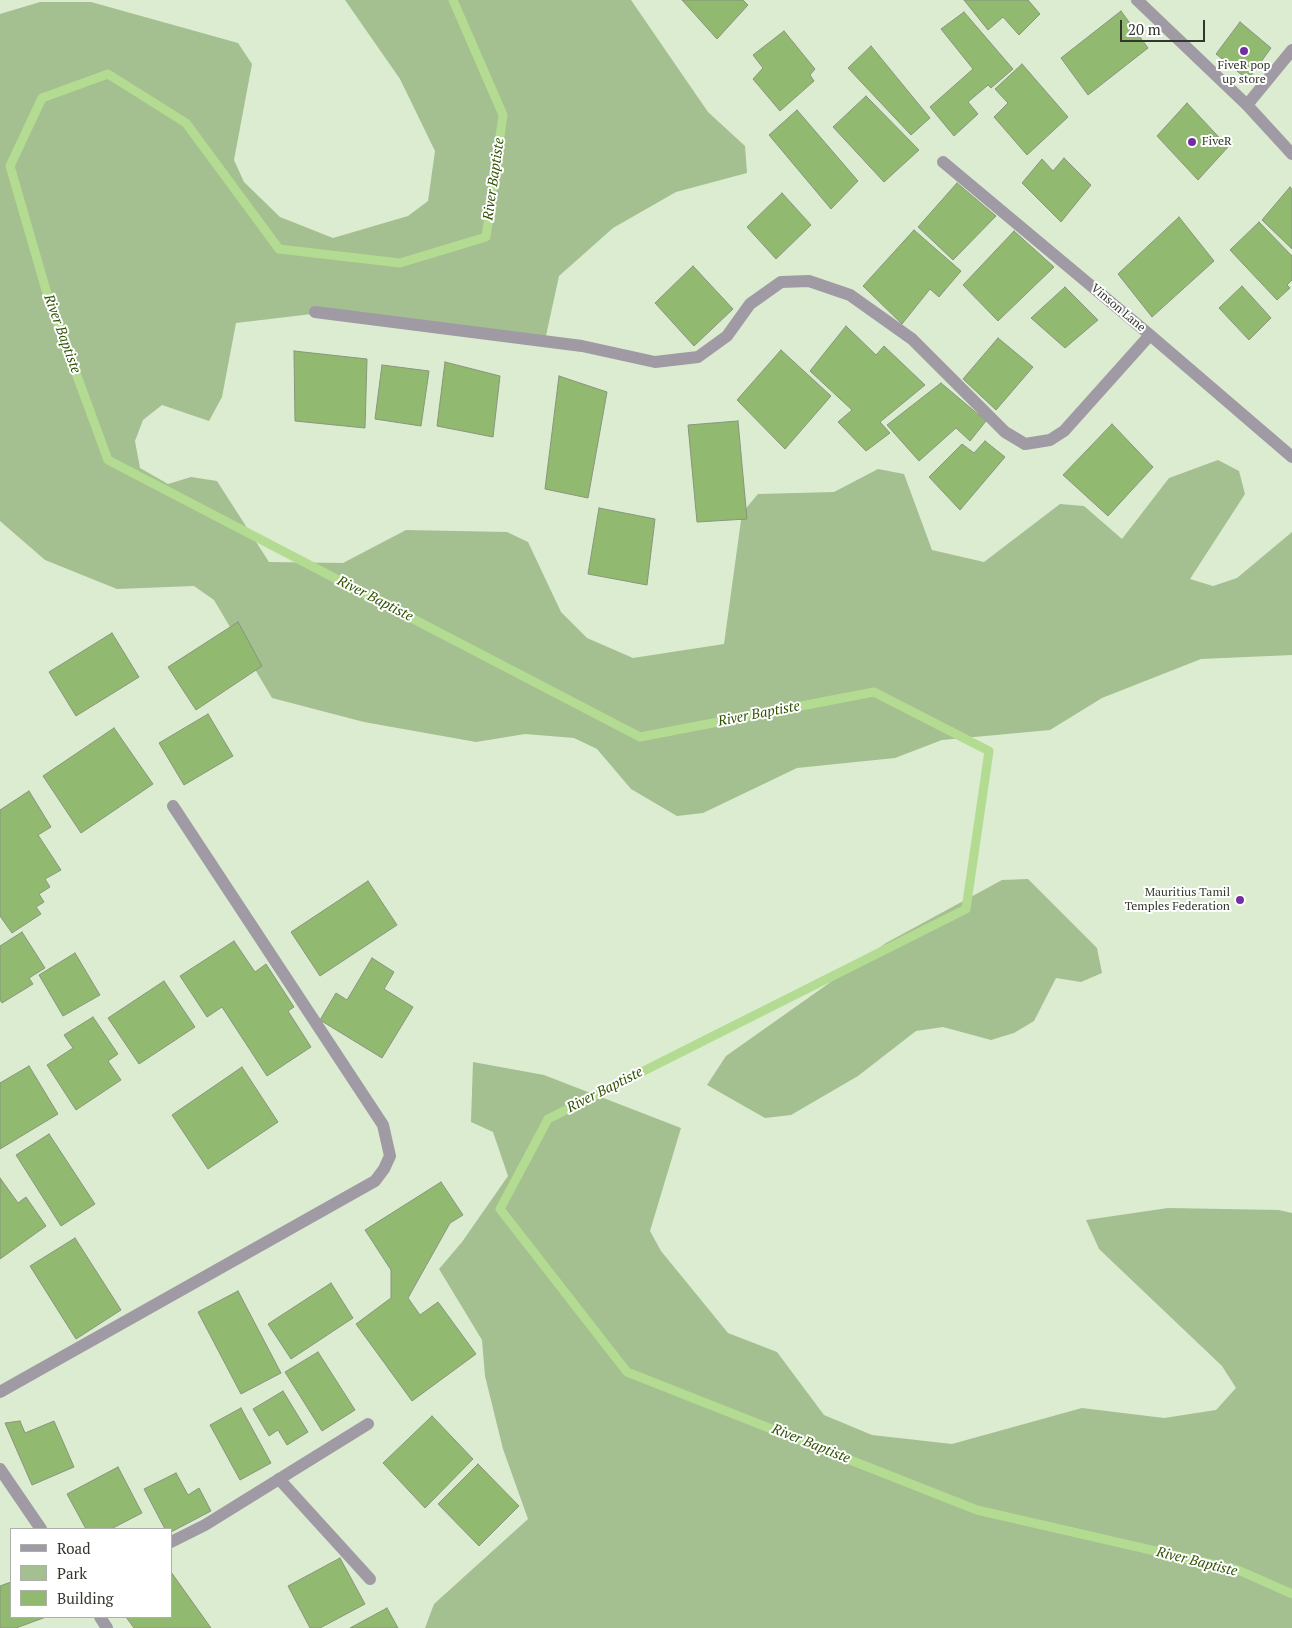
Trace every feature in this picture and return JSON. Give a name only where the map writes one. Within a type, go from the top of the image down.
[{"type":"street","points":[[1137,0],[1247,105],[1292,154]]},
{"type":"street","points":[[1247,105],[1292,50]]},
{"type":"street","name":"Vinson Lane","points":[[943,162],[1292,456]]},
{"type":"street","points":[[315,312],[582,346],[655,362],[698,357],[726,336],[750,304],[781,282],[808,281],[850,295],[912,339],[1004,432],[1026,444],[1050,440],[1064,431],[1150,335]]},
{"type":"street","points":[[0,1392],[375,1182],[390,1156],[384,1126],[172,806]]},
{"type":"street","points":[[172,1542],[205,1525],[368,1424]]},
{"type":"street","points":[[0,1469],[40,1528]]},
{"type":"street","points":[[279,1479],[370,1579]]},
{"type":"green space","points":[[345,0],[631,0],[708,112],[745,146],[747,173],[676,192],[613,228],[559,276],[544,345],[312,314],[236,323],[222,397],[209,421],[162,405],[143,420],[135,441],[140,468],[168,484],[191,477],[217,481],[269,562],[343,563],[406,530],[507,532],[528,542],[561,612],[587,638],[633,658],[724,644],[742,513],[758,494],[834,492],[878,469],[904,474],[932,550],[984,562],[1060,504],[1084,506],[1122,539],[1169,478],[1218,460],[1239,471],[1245,494],[1190,579],[1213,586],[1237,578],[1292,532],[1292,655],[1201,659],[1102,698],[1050,730],[942,740],[895,758],[797,768],[703,813],[677,816],[631,789],[597,749],[574,738],[525,734],[476,742],[364,722],[272,698],[214,600],[194,586],[117,589],[45,560],[0,521],[0,14],[40,2],[91,2],[238,43],[252,64],[234,160],[244,182],[280,217],[333,238],[408,216],[428,201],[435,151],[400,79]]},
{"type":"green space","points":[[1028,879],[1097,948],[1102,973],[1081,982],[1056,978],[1034,1021],[1014,1033],[991,1040],[943,1027],[916,1031],[858,1076],[791,1115],[765,1118],[707,1085],[726,1056],[886,943],[1002,880]]},
{"type":"green space","points":[[473,1062],[544,1075],[681,1128],[650,1231],[661,1251],[728,1333],[777,1352],[824,1415],[872,1435],[952,1444],[1082,1408],[1164,1418],[1216,1410],[1236,1388],[1222,1366],[1099,1249],[1086,1220],[1168,1208],[1279,1210],[1292,1213],[1292,1628],[425,1628],[434,1604],[528,1519],[503,1449],[485,1376],[482,1340],[439,1269],[462,1242],[508,1176],[493,1132],[471,1122]]},
{"type":"building","points":[[682,0],[743,0],[748,5],[717,39]]},
{"type":"building","points":[[964,0],[1028,0],[1040,14],[1019,35],[1003,17],[988,30]]},
{"type":"building","points":[[1121,11],[1148,48],[1088,95],[1061,58]]},
{"type":"building","points":[[964,12],[1013,69],[991,88],[988,85],[968,102],[978,114],[954,136],[930,107],[973,69],[941,29]]},
{"type":"building","name":"FiveR pop up store","points":[[1240,22],[1271,48],[1248,80],[1216,54]]},
{"type":"building","points":[[784,31],[815,69],[810,75],[814,81],[780,111],[753,79],[763,68],[753,55]]},
{"type":"building","points":[[871,46],[930,118],[911,135],[848,68]]},
{"type":"building","points":[[1022,64],[1068,117],[1027,155],[994,117],[1008,103],[995,89]]},
{"type":"building","points":[[866,96],[919,150],[884,182],[833,127]]},
{"type":"building","name":"FiveR","points":[[1187,103],[1228,147],[1198,180],[1157,136]]},
{"type":"building","points":[[797,110],[858,181],[831,209],[769,135]]},
{"type":"building","points":[[1064,158],[1091,185],[1061,222],[1022,183],[1042,159],[1053,171]]},
{"type":"building","points":[[957,183],[996,216],[953,260],[918,227]]},
{"type":"building","points":[[1290,187],[1292,189],[1292,249],[1262,220]]},
{"type":"building","points":[[782,193],[811,225],[776,259],[747,227]]},
{"type":"building","points":[[1179,217],[1214,261],[1152,317],[1118,274]]},
{"type":"building","points":[[1259,222],[1292,256],[1292,280],[1287,285],[1290,288],[1277,300],[1230,250]]},
{"type":"building","points":[[914,230],[961,271],[939,297],[930,289],[902,324],[863,286]]},
{"type":"building","points":[[1014,231],[1054,267],[998,321],[963,285]]},
{"type":"building","points":[[693,266],[733,309],[694,346],[655,303]]},
{"type":"building","points":[[1242,286],[1271,318],[1249,340],[1219,308]]},
{"type":"building","points":[[1065,287],[1098,320],[1065,348],[1031,318]]},
{"type":"building","points":[[846,326],[876,355],[884,346],[925,385],[880,422],[890,433],[866,451],[838,422],[852,410],[810,371]]},
{"type":"building","points":[[998,338],[1033,367],[996,410],[963,379]]},
{"type":"building","points":[[781,350],[831,396],[785,449],[737,400]]},
{"type":"building","points":[[294,351],[367,359],[365,428],[295,421]]},
{"type":"building","points":[[445,362],[500,376],[493,437],[437,426]]},
{"type":"building","points":[[382,365],[429,371],[421,426],[375,419]]},
{"type":"building","points":[[559,376],[607,392],[588,498],[545,489]]},
{"type":"building","points":[[941,383],[986,421],[970,441],[956,428],[919,461],[887,425]]},
{"type":"building","points":[[738,421],[747,519],[697,522],[688,425]]},
{"type":"building","points":[[1112,424],[1153,467],[1108,516],[1063,475]]},
{"type":"building","points":[[985,441],[1005,457],[960,510],[929,477],[962,444],[974,453]]},
{"type":"building","points":[[599,508],[655,519],[647,585],[588,574]]},
{"type":"building","points":[[238,622],[262,666],[196,710],[168,667]]},
{"type":"building","points":[[112,633],[139,677],[76,716],[49,672]]},
{"type":"building","points":[[208,714],[233,756],[184,785],[159,743]]},
{"type":"building","points":[[114,728],[153,784],[81,833],[43,776]]},
{"type":"building","points":[[29,791],[51,827],[38,835],[61,870],[45,879],[50,887],[39,894],[44,902],[36,907],[41,914],[12,933],[0,916],[0,810]]},
{"type":"building","points":[[368,881],[397,925],[320,976],[291,932]]},
{"type":"building","points":[[22,932],[45,968],[29,978],[33,984],[2,1003],[0,1000],[0,946]]},
{"type":"building","points":[[234,941],[255,972],[266,964],[294,1007],[288,1011],[311,1047],[267,1076],[222,1007],[207,1017],[180,976]]},
{"type":"building","points":[[75,953],[100,995],[63,1016],[39,975]]},
{"type":"building","points":[[372,958],[394,972],[384,989],[413,1007],[382,1058],[320,1020],[336,993],[347,1000]]},
{"type":"building","points":[[164,981],[195,1027],[139,1064],[108,1018]]},
{"type":"building","points":[[93,1017],[118,1054],[108,1061],[121,1080],[76,1110],[47,1065],[73,1048],[64,1035]]},
{"type":"building","points":[[29,1066],[58,1114],[0,1149],[0,1083]]},
{"type":"building","points":[[242,1067],[278,1122],[208,1169],[172,1115]]},
{"type":"building","points":[[49,1134],[95,1204],[61,1226],[16,1155]]},
{"type":"building","points":[[0,1178],[18,1203],[26,1197],[46,1226],[0,1259]]},
{"type":"building","points":[[441,1182],[463,1215],[450,1223],[408,1298],[420,1315],[438,1302],[476,1354],[412,1401],[356,1324],[391,1298],[391,1270],[365,1230]]},
{"type":"building","points":[[75,1238],[121,1310],[76,1339],[30,1266]]},
{"type":"building","points":[[331,1283],[353,1318],[291,1359],[268,1324]]},
{"type":"building","points":[[238,1291],[281,1373],[241,1394],[198,1312]]},
{"type":"building","points":[[318,1352],[355,1410],[322,1431],[285,1372]]},
{"type":"building","points":[[283,1391],[308,1432],[287,1445],[278,1430],[269,1436],[253,1409]]},
{"type":"building","points":[[241,1408],[271,1463],[240,1480],[210,1425]]},
{"type":"building","points":[[432,1416],[473,1459],[425,1508],[383,1463]]},
{"type":"building","points":[[20,1421],[25,1433],[54,1421],[74,1467],[32,1485],[5,1423]]},
{"type":"building","points":[[478,1464],[519,1506],[479,1546],[438,1504]]},
{"type":"building","points":[[118,1467],[142,1513],[113,1528],[85,1528],[67,1494]]},
{"type":"building","points":[[176,1473],[188,1495],[199,1488],[211,1511],[172,1531],[172,1528],[164,1528],[144,1489]]},
{"type":"building","points":[[340,1558],[365,1604],[320,1628],[310,1628],[288,1586]]},
{"type":"building","points":[[172,1573],[211,1628],[134,1628],[127,1618],[172,1618]]},
{"type":"building","points":[[10,1582],[10,1618],[43,1618],[16,1628],[0,1628],[0,1586]]},
{"type":"building","points":[[387,1608],[398,1628],[350,1628]]},
{"type":"waterway","name":"River Baptiste","points":[[453,0],[503,115],[486,237],[400,263],[279,249],[186,123],[108,74],[42,98],[10,166],[48,297],[108,460],[640,737],[874,692],[989,751],[966,909],[548,1119],[500,1209],[627,1372],[977,1510],[1238,1570],[1292,1594]]},
{"type":"place","name":"FiveR pop up store","points":[[1244,51]]},
{"type":"place","name":"FiveR","points":[[1192,142]]},
{"type":"place","name":"Mauritius Tamil Temples Federation","points":[[1240,900]]}]
